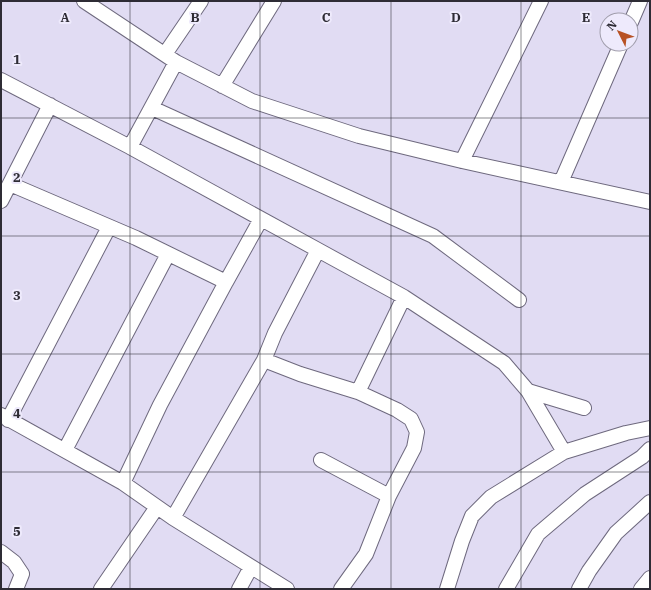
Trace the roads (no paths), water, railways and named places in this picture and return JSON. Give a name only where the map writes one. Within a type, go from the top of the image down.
[{"type":"street","points":[[84,1],[102,6],[171,58],[252,101],[359,136],[462,161],[650,202]]},
{"type":"street","points":[[130,147],[152,108],[171,58],[201,1]]},
{"type":"street","points":[[222,86],[274,1]]},
{"type":"street","points":[[462,161],[541,1]]},
{"type":"street","points":[[635,12],[640,1]]},
{"type":"street","points":[[561,182],[618,52]]},
{"type":"street","points":[[1,80],[130,147],[404,298],[504,363],[528,392],[564,452]]},
{"type":"street","points":[[1,201],[50,105]]},
{"type":"street","points":[[152,108],[433,236],[519,300]]},
{"type":"street","points":[[10,184],[109,227],[226,282]]},
{"type":"street","points":[[123,483],[160,405],[261,219]]},
{"type":"street","points":[[109,227],[4,418],[123,483],[173,518],[251,568],[287,589]]},
{"type":"street","points":[[173,518],[264,360],[275,333],[318,250]]},
{"type":"street","points":[[65,450],[168,254]]},
{"type":"street","points":[[358,392],[404,298]]},
{"type":"street","points":[[264,360],[300,374],[358,392],[397,410],[411,418],[417,432],[414,448],[389,496],[366,554],[341,589]]},
{"type":"street","points":[[528,392],[584,408]]},
{"type":"street","points":[[447,589],[462,541],[472,516],[491,498],[564,452],[626,433],[650,428]]},
{"type":"street","points":[[506,589],[538,534],[585,494],[642,457],[650,449]]},
{"type":"street","points":[[321,460],[389,496]]},
{"type":"street","points":[[579,589],[589,571],[616,533],[650,502]]},
{"type":"street","points":[[102,589],[157,507]]},
{"type":"street","points":[[1,552],[14,562],[22,574],[16,589]]},
{"type":"street","points":[[239,589],[251,568]]},
{"type":"street","points":[[641,589],[650,578]]}]
